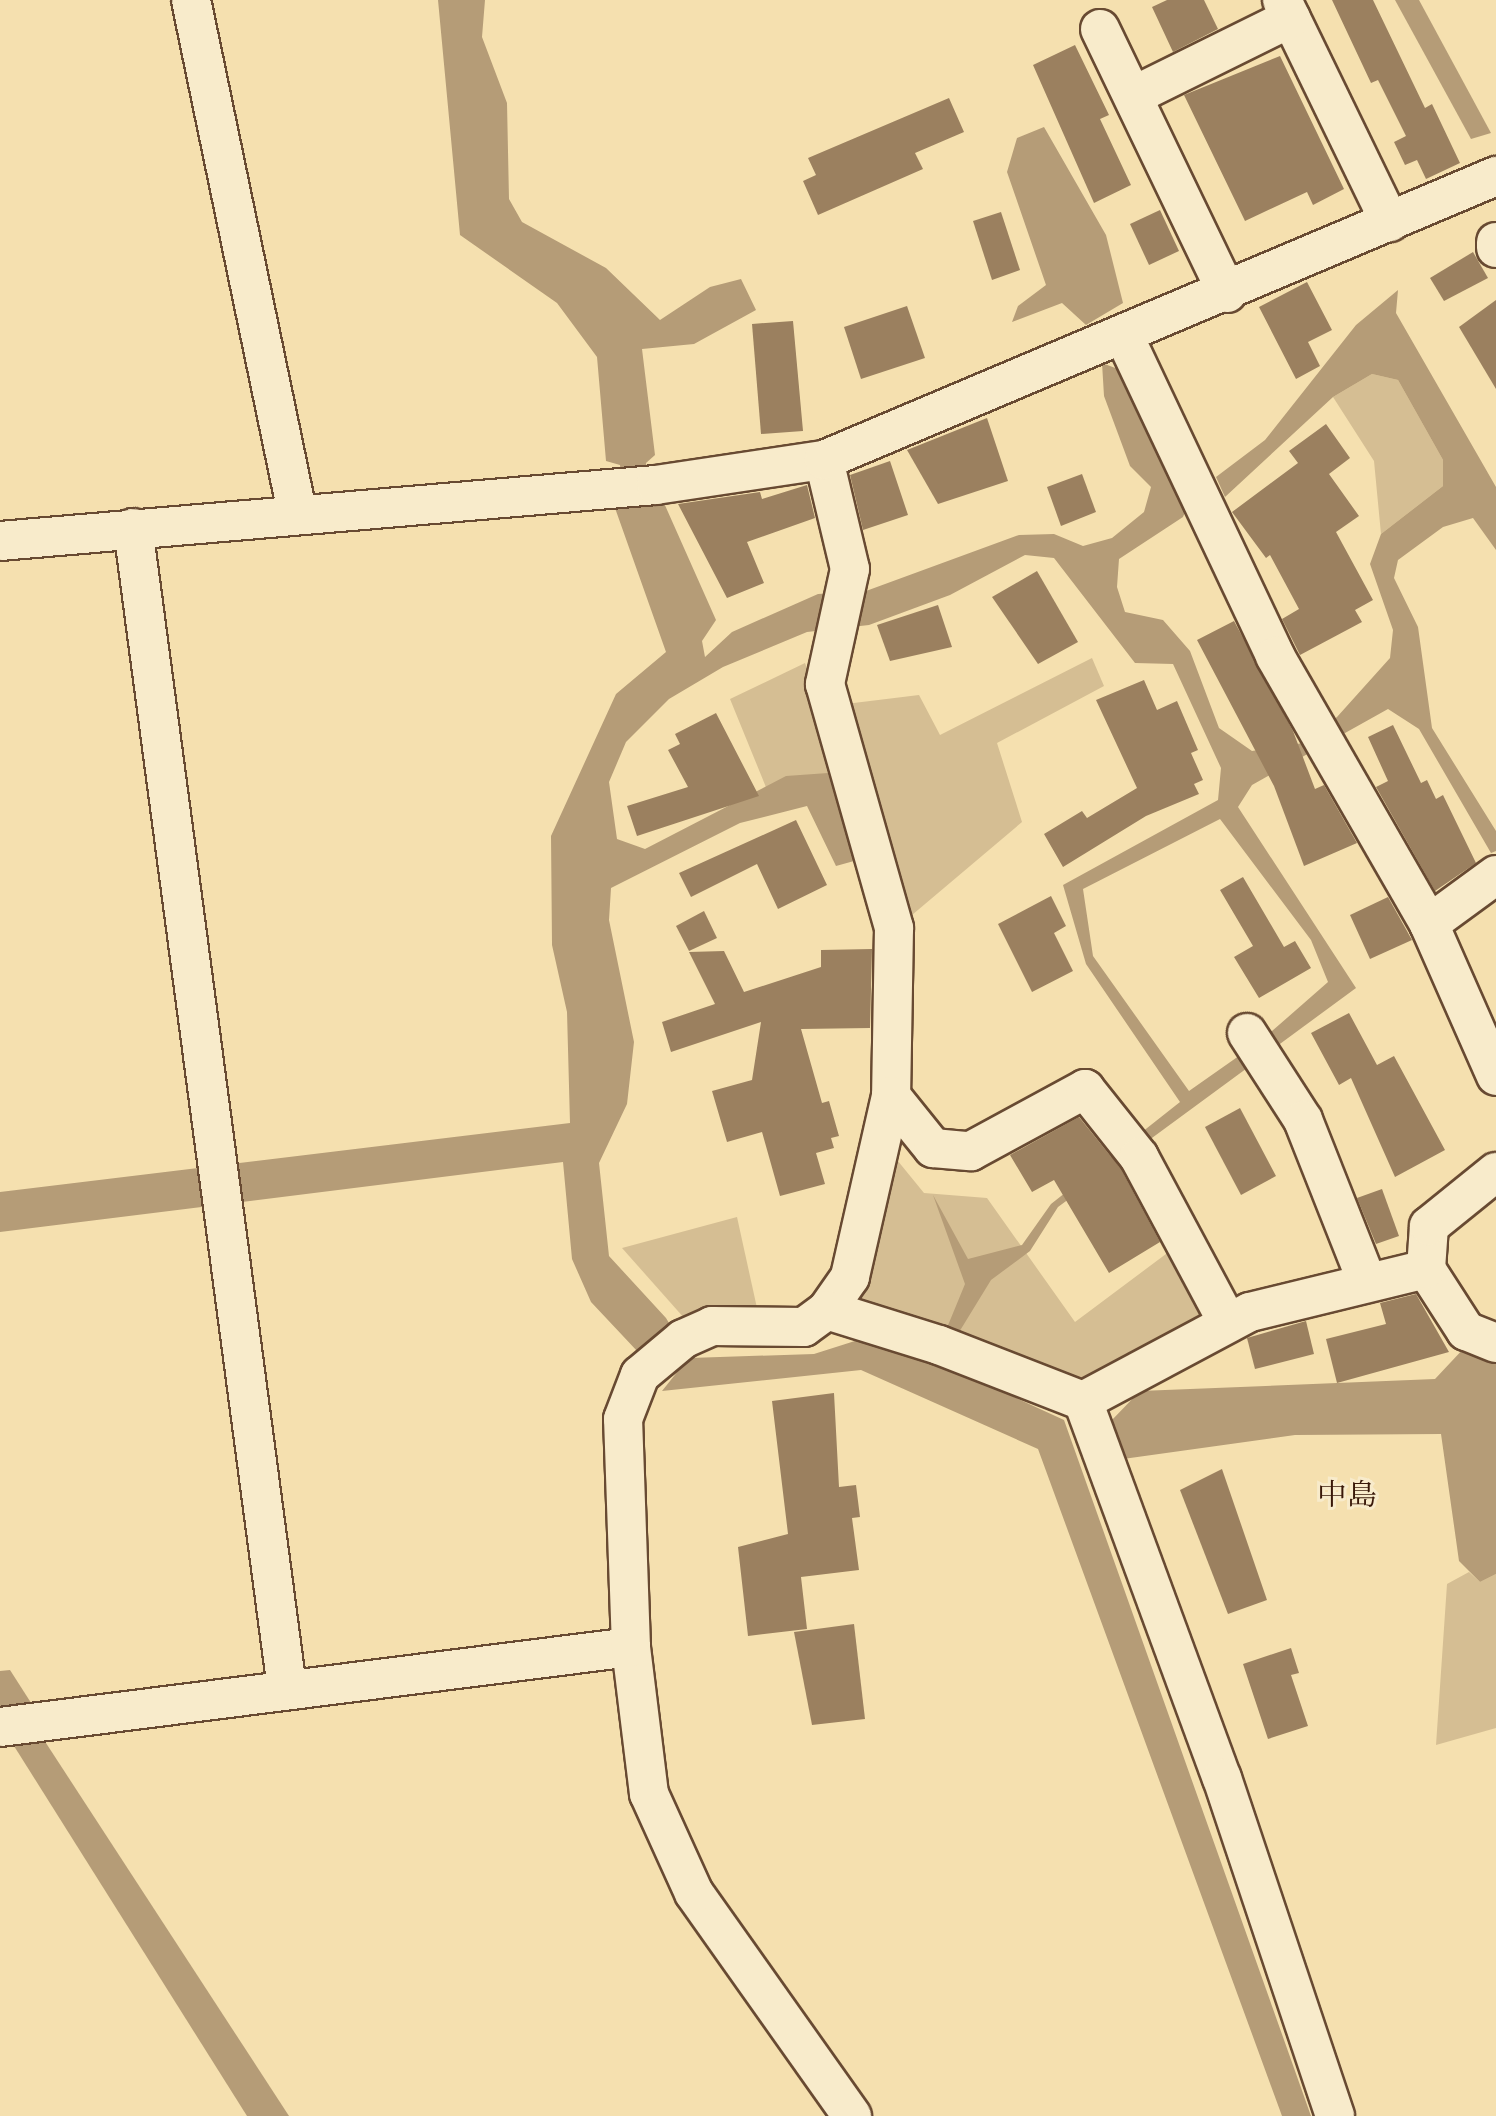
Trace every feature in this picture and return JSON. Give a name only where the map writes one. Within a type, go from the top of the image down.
[{"type":"street","points":[[191,0],[297,512]]},
{"type":"street","points":[[1133,96],[1286,9],[1390,222]]},
{"type":"street","points":[[1100,29],[1227,293]]},
{"type":"street","points":[[0,541],[297,512],[656,485],[824,460],[1125,338],[1496,177]]},
{"type":"street","points":[[1496,242],[1496,248]]},
{"type":"street","points":[[1125,338],[1275,656],[1429,924],[1496,1076]]},
{"type":"street","points":[[824,460],[848,544],[845,583],[825,684],[894,928],[891,1096],[850,1277],[827,1310],[804,1327],[712,1326],[672,1347],[640,1375],[623,1419],[631,1647],[649,1794],[694,1893],[852,2116]]},
{"type":"street","points":[[133,528],[287,1689]]},
{"type":"street","points":[[1429,924],[1496,875]]},
{"type":"street","points":[[1257,1048],[1303,1120],[1367,1282]]},
{"type":"street","points":[[891,1096],[933,1148],[971,1151],[1085,1089],[1131,1146],[1227,1321]]},
{"type":"street","points":[[1496,1172],[1429,1226],[1426,1269],[1466,1331],[1496,1343]]},
{"type":"street","points":[[1083,1401],[1227,1321],[1426,1269]]},
{"type":"street","points":[[827,1310],[939,1345],[1083,1401],[1222,1778],[1335,2116]]},
{"type":"street","points":[[0,1727],[631,1647]]},
{"type":"shaded area","points":[[438,0],[485,0],[482,37],[507,103],[509,199],[522,222],[606,268],[660,320],[710,287],[741,279],[756,310],[694,344],[642,349],[655,455],[646,463],[650,495],[664,503],[716,620],[702,641],[705,657],[732,632],[818,594],[866,591],[1019,535],[1054,534],[1083,546],[1112,538],[1144,512],[1151,487],[1130,466],[1104,396],[1102,363],[1126,372],[1192,495],[1183,517],[1119,559],[1117,587],[1125,612],[1163,620],[1190,651],[1219,728],[1252,751],[1303,743],[1337,717],[1390,658],[1393,630],[1370,564],[1381,534],[1443,486],[1443,460],[1398,380],[1372,374],[1333,397],[1225,497],[1216,477],[1265,440],[1356,325],[1398,290],[1396,313],[1496,487],[1496,550],[1473,518],[1443,527],[1398,560],[1394,578],[1418,627],[1432,728],[1496,831],[1496,851],[1491,853],[1419,729],[1388,709],[1252,785],[1238,807],[1356,988],[1058,1207],[1030,1251],[991,1280],[953,1342],[944,1335],[965,1284],[933,1195],[968,1259],[1022,1245],[1051,1204],[1180,1102],[1086,964],[1063,885],[1218,800],[1221,768],[1173,664],[1135,663],[1054,558],[1025,555],[950,595],[869,625],[807,632],[723,667],[669,699],[626,742],[609,782],[617,839],[645,849],[786,776],[828,773],[854,861],[836,866],[807,806],[740,823],[611,888],[609,920],[634,1042],[627,1104],[599,1163],[609,1256],[666,1318],[690,1358],[814,1354],[858,1340],[951,1368],[1064,1420],[1311,2116],[1282,2116],[1038,1449],[861,1370],[662,1391],[678,1371],[660,1346],[638,1352],[591,1302],[572,1259],[563,1162],[0,1232],[0,1192],[570,1123],[567,1012],[552,945],[551,836],[616,694],[666,652],[615,508],[623,500],[620,465],[606,461],[597,357],[557,303],[460,235]],"holes":[[[1220,819],[1311,940],[1328,982],[1263,1039],[1189,1091],[1093,956],[1083,889]]]},
{"type":"shaded area","points":[[1395,0],[1419,0],[1491,133],[1471,139]]},
{"type":"shaded area","points":[[1044,127],[1106,235],[1123,303],[1086,325],[1062,303],[1012,322],[1018,306],[1046,285],[1007,172],[1017,138]]},
{"type":"shaded area","points":[[1372,374],[1398,380],[1443,460],[1443,486],[1381,534],[1374,461],[1333,397]]},
{"type":"shaded area","points":[[1092,658],[1104,686],[997,743],[1022,822],[912,915],[885,841],[845,855],[820,791],[770,797],[730,699],[805,663],[821,707],[919,695],[940,735]]},
{"type":"shaded area","points":[[893,1155],[924,1193],[987,1198],[1075,1322],[1170,1251],[1204,1320],[1085,1390],[949,1326],[858,1307]]},
{"type":"shaded area","points":[[737,1217],[757,1308],[685,1319],[622,1248]]},
{"type":"shaded area","points":[[1466,1346],[1496,1360],[1496,1574],[1480,1582],[1459,1561],[1441,1434],[1295,1435],[1123,1459],[1115,1441],[1111,1421],[1140,1391],[1435,1379]]},
{"type":"shaded area","points":[[1469,1572],[1480,1582],[1496,1574],[1496,1728],[1436,1745],[1447,1584]]},
{"type":"shaded area","points":[[10,1670],[35,1709],[0,1718],[0,1671]]},
{"type":"shaded area","points":[[44,1740],[289,2116],[247,2116],[14,1746]]},
{"type":"building","points":[[1167,0],[1204,0],[1218,29],[1173,52],[1152,7]]},
{"type":"building","points":[[1332,0],[1373,0],[1425,108],[1432,104],[1460,163],[1426,179],[1417,160],[1405,165],[1394,142],[1406,136],[1378,80],[1371,83]]},
{"type":"building","points":[[1075,45],[1109,115],[1100,119],[1131,185],[1094,203],[1033,65]]},
{"type":"building","points":[[1280,56],[1344,189],[1313,205],[1307,192],[1245,221],[1184,95]]},
{"type":"building","points":[[949,98],[964,132],[915,153],[923,169],[818,215],[803,181],[816,175],[808,158]]},
{"type":"building","points":[[1160,210],[1179,251],[1149,265],[1130,224]]},
{"type":"building","points":[[1001,212],[1020,270],[992,280],[973,221]]},
{"type":"building","points":[[1473,252],[1488,278],[1444,301],[1430,278]]},
{"type":"building","points":[[1307,282],[1332,330],[1308,342],[1320,366],[1296,379],[1259,307]]},
{"type":"building","points":[[1496,300],[1496,389],[1459,327]]},
{"type":"building","points":[[907,306],[925,358],[861,379],[844,327]]},
{"type":"building","points":[[793,321],[803,431],[761,434],[752,324]]},
{"type":"building","points":[[987,418],[1008,481],[938,504],[907,450]]},
{"type":"building","points":[[1326,424],[1350,458],[1329,474],[1359,516],[1336,532],[1373,600],[1355,610],[1362,622],[1300,655],[1282,619],[1299,609],[1270,555],[1266,558],[1232,512],[1298,463],[1289,451]]},
{"type":"building","points":[[890,461],[908,515],[863,530],[850,475]]},
{"type":"building","points":[[1082,474],[1096,512],[1061,526],[1047,487]]},
{"type":"building","points":[[807,485],[815,518],[747,542],[764,583],[727,598],[678,504],[760,492],[762,499]]},
{"type":"building","points":[[1037,571],[1078,642],[1038,664],[992,597]]},
{"type":"building","points":[[938,605],[952,647],[890,661],[877,625]]},
{"type":"building","points":[[1234,621],[1293,731],[1315,789],[1324,785],[1357,843],[1304,866],[1274,786],[1197,640]]},
{"type":"building","points":[[1144,680],[1157,710],[1177,701],[1198,750],[1191,753],[1203,780],[1194,784],[1199,794],[1146,816],[1063,867],[1044,834],[1082,811],[1087,818],[1137,788],[1096,700]]},
{"type":"building","points":[[716,713],[759,796],[637,836],[627,806],[688,787],[668,750],[680,744],[675,734]]},
{"type":"building","points":[[1393,725],[1421,783],[1427,780],[1436,799],[1443,795],[1476,863],[1435,891],[1376,787],[1388,781],[1368,737]]},
{"type":"building","points":[[796,820],[827,885],[778,909],[757,864],[691,897],[679,873]]},
{"type":"building","points":[[1243,877],[1284,947],[1295,941],[1311,968],[1259,998],[1234,957],[1253,946],[1220,890]]},
{"type":"building","points":[[1051,896],[1066,926],[1054,933],[1073,971],[1032,992],[998,924]]},
{"type":"building","points":[[1388,897],[1412,940],[1370,959],[1350,915]]},
{"type":"building","points":[[704,911],[717,938],[689,951],[676,926]]},
{"type":"building","points":[[872,949],[870,1028],[801,1029],[822,1103],[829,1101],[839,1136],[831,1138],[834,1148],[816,1153],[825,1184],[780,1196],[762,1132],[727,1142],[712,1091],[752,1080],[761,1022],[671,1052],[662,1022],[715,1004],[689,952],[724,951],[744,992],[821,967],[821,950]]},
{"type":"building","points":[[1349,1013],[1377,1065],[1394,1056],[1445,1150],[1395,1177],[1351,1078],[1339,1085],[1311,1033]]},
{"type":"building","points":[[1240,1108],[1276,1176],[1241,1195],[1205,1127]]},
{"type":"building","points":[[1079,1117],[1121,1169],[1160,1242],[1109,1273],[1054,1180],[1032,1192],[1010,1155]]},
{"type":"building","points":[[1382,1189],[1399,1236],[1376,1244],[1357,1198]]},
{"type":"building","points":[[1416,1294],[1449,1352],[1337,1383],[1326,1339],[1386,1324],[1380,1303]]},
{"type":"building","points":[[1306,1321],[1314,1354],[1255,1369],[1247,1338]]},
{"type":"building","points":[[834,1393],[839,1487],[856,1485],[860,1517],[852,1518],[859,1570],[801,1577],[807,1629],[748,1636],[738,1547],[788,1534],[772,1401]]},
{"type":"building","points":[[1222,1469],[1267,1600],[1228,1614],[1180,1490]]},
{"type":"building","points":[[854,1624],[865,1719],[812,1725],[794,1632]]},
{"type":"building","points":[[1291,1648],[1299,1673],[1291,1675],[1308,1726],[1268,1739],[1243,1664]]},
{"type":"district","name":"中島","points":[[1347,1496]]}]
